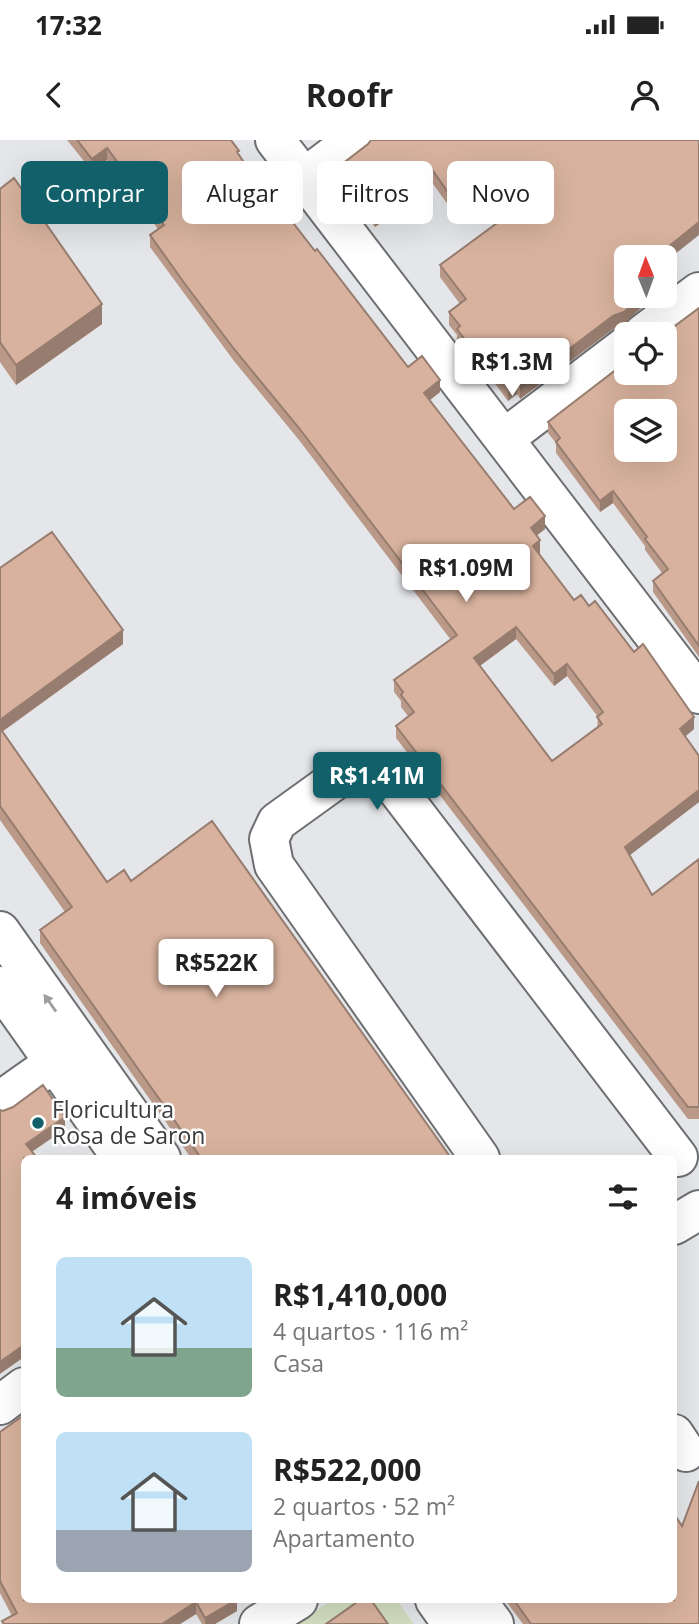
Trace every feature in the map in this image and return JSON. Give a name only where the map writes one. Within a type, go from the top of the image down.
[{"type":"street","points":[[275,140],[699,694]]},
{"type":"street","points":[[304,178],[354,140]]},
{"type":"street","points":[[659,322],[699,292]]},
{"type":"street","points":[[505,438],[614,355]]},
{"type":"street","points":[[478,1155],[274,865],[269,839],[277,822],[345,773],[365,773],[392,783],[684,1154]]},
{"type":"street","points":[[0,931],[120,1155]]},
{"type":"street","points":[[0,986],[67,1054],[158,1155]]},
{"type":"street","points":[[0,1101],[67,1054]]},
{"type":"street","points":[[677,1223],[699,1210]]},
{"type":"street","points":[[0,1405],[21,1389]]},
{"type":"street","points":[[258,1624],[294,1603]]},
{"type":"street","points":[[437,1603],[452,1624]]},
{"type":"street","points":[[478,1603],[494,1624]]},
{"type":"green space","points":[[328,1603],[399,1603],[414,1624],[292,1624]]},
{"type":"building","points":[[77,140],[231,140],[243,161],[182,161],[182,224],[294,224],[315,251],[317,249],[408,367],[422,356],[440,380],[424,393],[514,509],[530,497],[545,516],[531,528],[540,540],[533,546],[574,600],[581,595],[589,606],[595,601],[634,652],[643,644],[694,717],[680,729],[699,756],[699,790],[625,847],[652,895],[699,859],[699,1107],[688,1107],[396,726],[414,712],[394,680],[457,635],[299,428],[234,349],[150,235],[163,224],[168,224],[168,161],[117,161],[107,148],[92,159]],"holes":[[[516,627],[554,674],[567,664],[603,712],[597,717],[602,724],[552,761],[474,658]]]},
{"type":"building","points":[[371,140],[699,140],[699,222],[671,245],[614,245],[614,308],[628,308],[613,316],[520,386],[517,382],[508,388],[479,350],[475,353],[457,329],[460,326],[449,312],[466,299],[440,265],[496,224],[554,224],[554,161],[447,161],[447,191],[433,171],[433,161],[346,161]]},
{"type":"building","points":[[14,178],[21,188],[21,224],[46,224],[102,304],[16,365],[0,342],[0,189]]},
{"type":"building","points":[[699,308],[699,646],[653,581],[668,569],[645,539],[647,537],[613,491],[600,501],[556,442],[560,438],[548,422],[614,371],[614,385],[677,385],[677,324]]},
{"type":"building","points":[[52,532],[123,630],[0,720],[0,568]]},
{"type":"building","points":[[0,728],[107,882],[124,870],[131,881],[212,821],[449,1155],[199,1155],[40,930],[72,907],[0,806]]},
{"type":"building","points":[[43,1085],[65,1117],[26,1144],[35,1155],[21,1155],[21,1347],[0,1362],[0,1110],[13,1107]]},
{"type":"building","points":[[21,1417],[21,1603],[194,1603],[162,1624],[4,1624],[2,1621],[17,1613],[0,1581],[0,1432]]},
{"type":"building","points":[[699,1481],[697,1624],[531,1624],[516,1603],[677,1603],[677,1518],[682,1526]]},
{"type":"building","points":[[197,1603],[231,1603],[205,1618]]},
{"type":"building","points":[[356,1603],[373,1603],[388,1624],[326,1624]]},
{"type":"place","name":"Floricultura Rosa de Saron","points":[[38,1123]]}]
